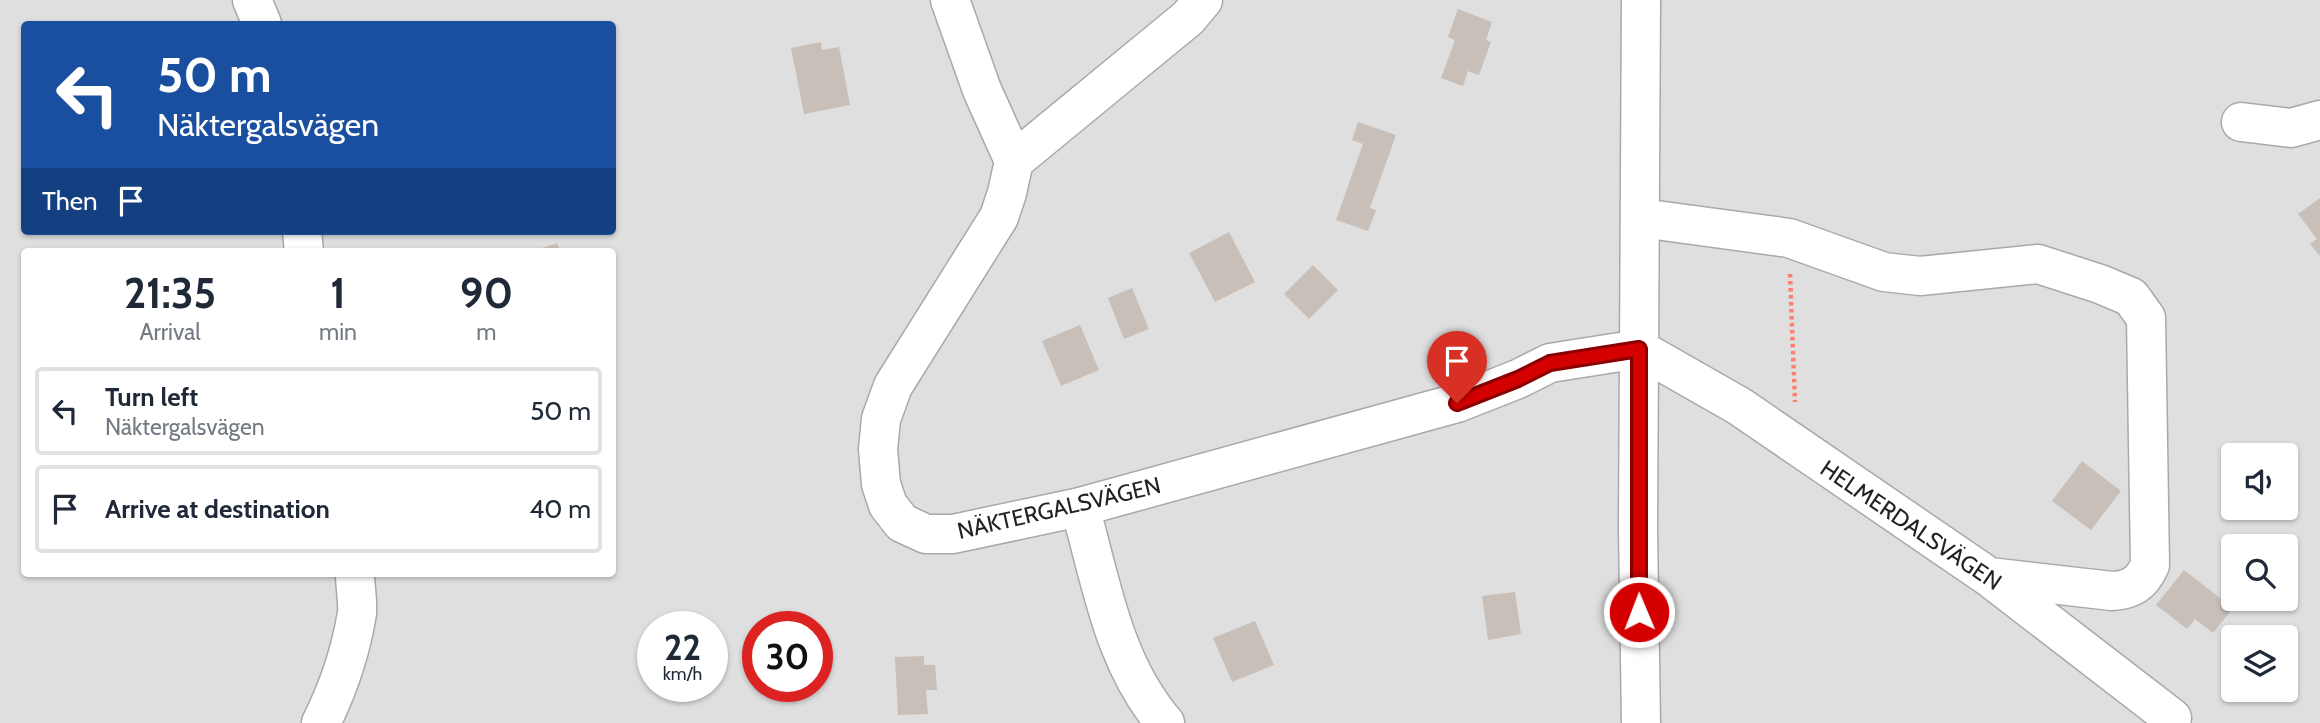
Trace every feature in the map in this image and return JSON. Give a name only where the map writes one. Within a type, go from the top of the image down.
[{"type":"street","points":[[252,0],[261,21]]},
{"type":"street","points":[[950,0],[982,90],[1014,161],[1188,18],[1203,0]]},
{"type":"street","points":[[1641,0],[1638,529],[1641,723]]},
{"type":"street","points":[[2241,122],[2291,128],[2320,120]]},
{"type":"street","name":"NÄKTERGALSVÄGEN","points":[[1014,161],[999,217],[893,386],[881,419],[878,449],[881,484],[888,505],[902,523],[926,534],[953,534],[1080,507],[1457,403],[1550,363],[1639,349]]},
{"type":"street","points":[[1641,218],[1789,238],[1884,272],[1920,276],[2038,264],[2131,297],[2146,318],[2150,565],[2144,579],[2128,590],[2112,591],[1989,577]]},
{"type":"street","name":"HELMERDALSVÄGEN","points":[[1639,349],[1739,406],[1989,577],[2172,718]]},
{"type":"street","points":[[1080,507],[1117,641],[1136,683],[1165,723]]},
{"type":"street","points":[[321,723],[330,706],[346,656],[357,610],[355,577]]},
{"type":"path","points":[[1789,238],[1797,447]]},
{"type":"shaded area","points":[[0,0],[2320,0],[2320,723],[0,723]]},
{"type":"building","points":[[1458,9],[1492,22],[1486,40],[1491,42],[1479,75],[1468,71],[1463,86],[1441,78],[1455,40],[1448,37]]},
{"type":"building","points":[[821,42],[822,50],[839,47],[850,105],[804,114],[791,48]]},
{"type":"building","points":[[1358,122],[1396,135],[1370,208],[1376,210],[1368,231],[1336,220],[1363,144],[1352,140]]},
{"type":"building","points":[[2320,198],[2320,256],[2310,244],[2317,239],[2298,214]]},
{"type":"building","points":[[1229,232],[1255,282],[1215,302],[1189,253]]},
{"type":"building","points":[[557,243],[559,248],[543,248]]},
{"type":"building","points":[[1313,265],[1338,290],[1309,319],[1284,294]]},
{"type":"building","points":[[1132,288],[1149,329],[1124,339],[1108,298]]},
{"type":"building","points":[[1080,325],[1099,370],[1061,386],[1042,341]]},
{"type":"building","points":[[2082,461],[2121,491],[2091,530],[2052,501]]},
{"type":"building","points":[[2184,570],[2221,599],[2221,611],[2231,611],[2213,633],[2195,619],[2187,629],[2156,605]]},
{"type":"building","points":[[1515,592],[1521,634],[1488,640],[1482,596]]},
{"type":"building","points":[[1255,621],[1274,665],[1232,682],[1213,638]]},
{"type":"building","points":[[924,656],[924,665],[935,665],[937,690],[926,690],[928,714],[898,715],[895,657]]},
{"type":"route","points":[[1457,403],[1550,363],[1639,349],[1639,612]]}]
